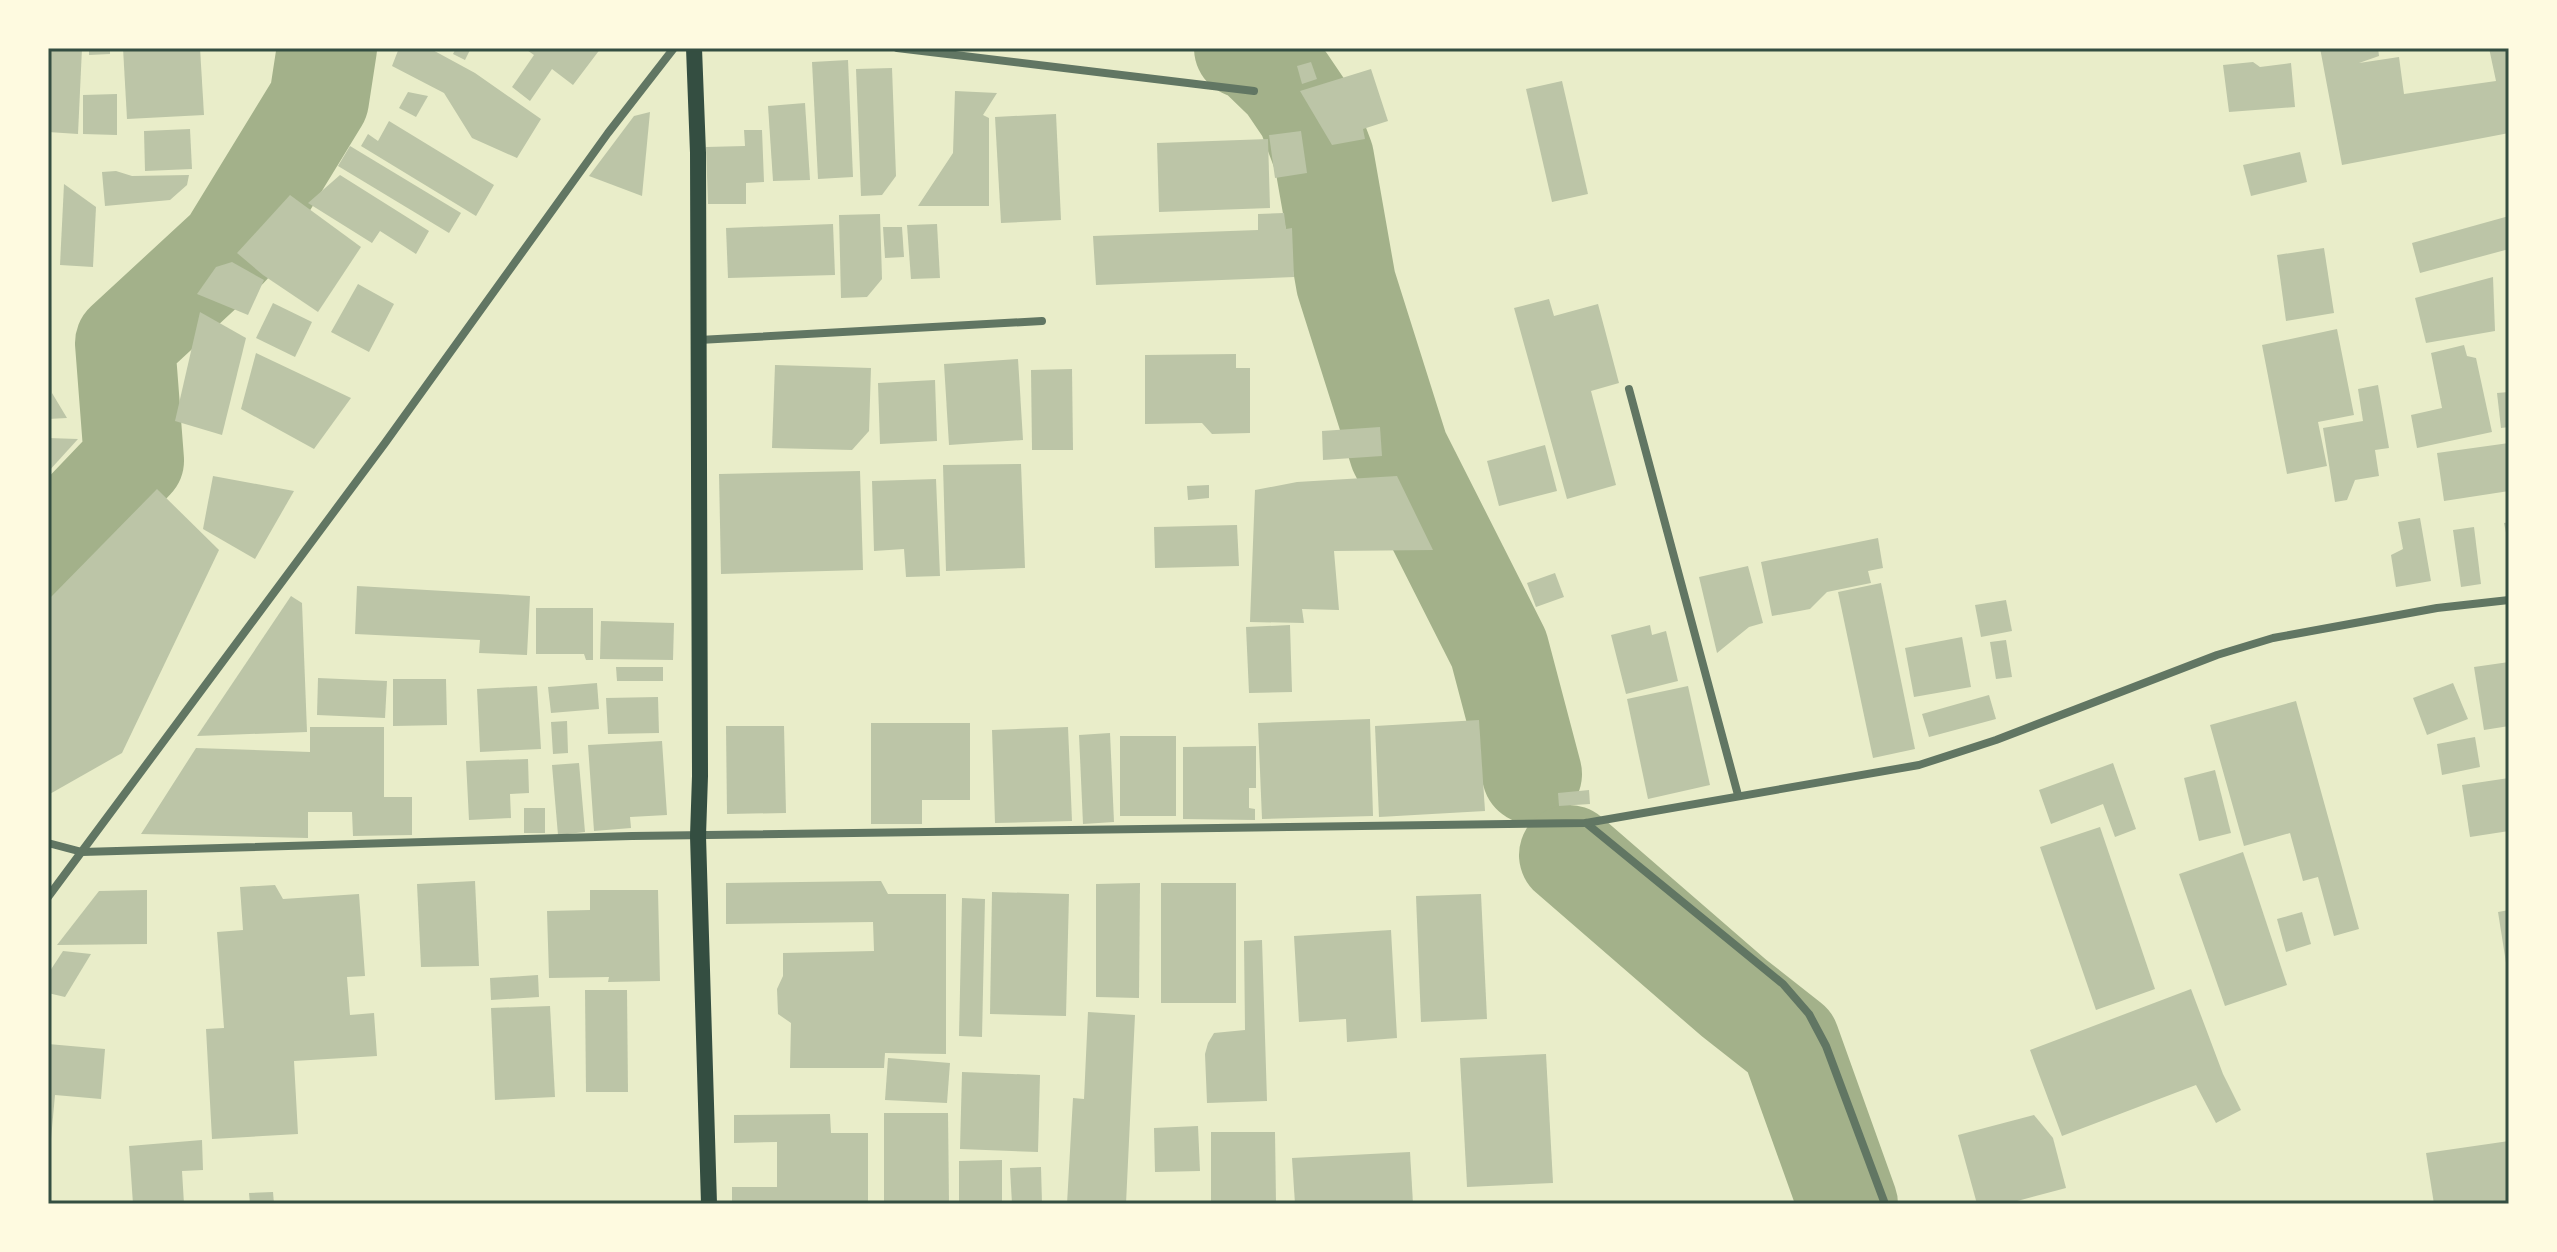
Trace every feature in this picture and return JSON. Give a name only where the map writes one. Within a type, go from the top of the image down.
[{"type":"main road","points":[[694,48],[698,153],[698,836],[709,1204]]},
{"type":"street","points":[[48,897],[385,443],[608,133],[674,48]]},
{"type":"street","points":[[897,48],[1254,91]]},
{"type":"street","points":[[698,340],[1042,321]]},
{"type":"street","points":[[1629,389],[1738,795]]},
{"type":"street","points":[[48,843],[82,852],[632,836],[1586,823],[1919,765],[1996,740],[2217,655],[2273,638],[2437,608],[2509,600]]},
{"type":"street","points":[[1586,823],[1783,984],[1809,1014],[1826,1046],[1885,1204]]},
{"type":"building","points":[[48,48],[82,48],[78,134],[48,132]]},
{"type":"building","points":[[89,48],[110,48],[110,54],[89,55]]},
{"type":"building","points":[[123,48],[200,48],[204,115],[127,119]]},
{"type":"building","points":[[399,48],[429,48],[475,73],[541,119],[517,158],[472,138],[444,93],[392,66]]},
{"type":"building","points":[[456,48],[471,48],[465,60],[453,54]]},
{"type":"building","points":[[524,48],[601,48],[573,85],[552,69],[530,101],[512,87],[534,55]]},
{"type":"building","points":[[2320,48],[2378,48],[2379,56],[2359,63],[2399,57],[2404,94],[2496,81],[2489,48],[2509,48],[2509,133],[2342,165]]},
{"type":"building","points":[[848,60],[853,177],[818,179],[812,62]]},
{"type":"building","points":[[1311,62],[1317,79],[1302,84],[1297,66]]},
{"type":"building","points":[[2253,62],[2260,67],[2291,63],[2295,107],[2229,112],[2223,65]]},
{"type":"building","points":[[892,68],[896,176],[882,195],[861,196],[856,69]]},
{"type":"building","points":[[1371,69],[1388,121],[1363,129],[1365,139],[1332,145],[1300,91]]},
{"type":"building","points":[[1562,81],[1588,194],[1552,202],[1526,89]]},
{"type":"building","points":[[955,91],[997,93],[983,115],[989,118],[989,206],[918,206],[953,153]]},
{"type":"building","points":[[408,92],[428,96],[416,117],[399,108]]},
{"type":"building","points":[[117,94],[117,135],[83,134],[83,95]]},
{"type":"building","points":[[805,103],[810,180],[773,181],[768,106]]},
{"type":"building","points":[[650,112],[642,196],[589,176],[634,116]]},
{"type":"building","points":[[1056,114],[1061,220],[1001,223],[995,117]]},
{"type":"building","points":[[389,121],[494,185],[476,216],[361,146],[368,134],[378,141]]},
{"type":"building","points":[[190,129],[192,169],[145,171],[144,131]]},
{"type":"building","points":[[744,130],[762,130],[764,182],[746,183],[746,204],[708,204],[706,147],[745,146]]},
{"type":"building","points":[[1301,131],[1307,173],[1275,178],[1269,135]]},
{"type":"building","points":[[1268,139],[1270,208],[1159,212],[1157,143]]},
{"type":"building","points":[[350,146],[461,213],[449,233],[338,166]]},
{"type":"building","points":[[2300,152],[2307,182],[2251,196],[2243,165]]},
{"type":"building","points":[[116,171],[132,176],[189,175],[187,185],[170,200],[105,206],[102,172]]},
{"type":"building","points":[[340,175],[429,231],[416,254],[380,231],[372,243],[308,203]]},
{"type":"building","points":[[64,184],[96,207],[93,267],[60,265]]},
{"type":"building","points":[[290,195],[361,247],[318,312],[263,275],[237,253]]},
{"type":"building","points":[[1284,213],[1286,229],[1292,228],[1294,277],[1096,285],[1093,236],[1258,230],[1258,214]]},
{"type":"building","points":[[880,214],[882,279],[867,297],[841,298],[839,215]]},
{"type":"building","points":[[2509,216],[2509,249],[2420,273],[2412,243]]},
{"type":"building","points":[[833,224],[835,275],[728,278],[726,228]]},
{"type":"building","points":[[937,224],[940,278],[911,279],[907,225]]},
{"type":"building","points":[[883,227],[902,227],[904,257],[885,258]]},
{"type":"building","points":[[2324,248],[2334,313],[2286,321],[2277,255]]},
{"type":"building","points":[[48,251],[51,251],[52,393],[67,418],[48,419]]},
{"type":"building","points":[[232,262],[264,280],[248,315],[197,294],[216,267]]},
{"type":"building","points":[[2493,277],[2495,331],[2426,343],[2415,298]]},
{"type":"building","points":[[358,284],[394,304],[369,352],[331,332]]},
{"type":"building","points":[[1549,299],[1554,316],[1598,304],[1619,383],[1591,391],[1616,485],[1567,499],[1514,308]]},
{"type":"building","points":[[273,303],[312,322],[295,357],[256,338]]},
{"type":"building","points":[[200,312],[246,338],[222,435],[175,421]]},
{"type":"building","points":[[2337,329],[2354,415],[2318,422],[2327,466],[2287,474],[2262,345]]},
{"type":"building","points":[[2464,345],[2467,356],[2476,358],[2492,432],[2417,448],[2411,415],[2442,408],[2431,353]]},
{"type":"building","points":[[256,353],[351,398],[314,449],[241,409]]},
{"type":"building","points":[[1236,354],[1236,368],[1250,368],[1250,433],[1212,434],[1202,423],[1145,424],[1145,355]]},
{"type":"building","points":[[1018,359],[1023,440],[949,445],[944,364]]},
{"type":"building","points":[[775,365],[871,368],[869,431],[852,450],[772,448]]},
{"type":"building","points":[[1072,369],[1073,450],[1032,450],[1031,370]]},
{"type":"building","points":[[935,380],[937,441],[880,444],[878,383]]},
{"type":"building","points":[[2378,385],[2389,448],[2375,450],[2379,476],[2355,480],[2347,500],[2335,502],[2323,428],[2363,421],[2358,389]]},
{"type":"building","points":[[2509,392],[2509,427],[2501,428],[2497,393]]},
{"type":"building","points":[[1380,427],[1382,456],[1323,460],[1322,431]]},
{"type":"building","points":[[48,438],[78,439],[48,472]]},
{"type":"building","points":[[2509,443],[2509,491],[2444,501],[2437,453]]},
{"type":"building","points":[[1545,445],[1557,491],[1499,506],[1487,461]]},
{"type":"building","points":[[1021,464],[1025,568],[946,571],[943,465]]},
{"type":"building","points":[[860,471],[863,570],[721,574],[719,474]]},
{"type":"building","points":[[213,476],[294,491],[255,559],[203,529]]},
{"type":"building","points":[[1397,476],[1433,550],[1334,551],[1339,610],[1302,609],[1304,623],[1250,622],[1255,490],[1297,482]]},
{"type":"building","points":[[936,479],[940,576],[906,577],[904,549],[874,551],[872,481]]},
{"type":"building","points":[[1209,485],[1209,498],[1188,500],[1187,486]]},
{"type":"building","points":[[157,489],[219,550],[122,753],[48,795],[48,600]]},
{"type":"building","points":[[2420,518],[2431,581],[2396,587],[2391,555],[2403,549],[2398,522]]},
{"type":"building","points":[[2509,522],[2509,541],[2508,542],[2504,523]]},
{"type":"building","points":[[1237,525],[1239,566],[1155,568],[1154,527]]},
{"type":"building","points":[[2474,527],[2481,584],[2461,587],[2453,530]]},
{"type":"building","points":[[1878,538],[1883,568],[1868,571],[1871,583],[1827,592],[1810,609],[1772,616],[1761,562]]},
{"type":"building","points":[[1748,566],[1763,623],[1749,627],[1717,653],[1699,577]]},
{"type":"building","points":[[1555,573],[1564,597],[1536,607],[1527,583]]},
{"type":"building","points":[[1881,583],[1915,749],[1873,758],[1838,592]]},
{"type":"building","points":[[357,586],[530,596],[527,655],[479,653],[480,640],[355,634]]},
{"type":"building","points":[[291,596],[302,603],[307,732],[197,736]]},
{"type":"building","points":[[2006,600],[2012,631],[1981,637],[1975,605]]},
{"type":"building","points":[[536,608],[593,608],[593,660],[586,660],[584,654],[536,654]]},
{"type":"building","points":[[601,621],[674,623],[673,660],[600,659]]},
{"type":"building","points":[[1290,625],[1292,692],[1249,693],[1246,627]]},
{"type":"building","points":[[1650,625],[1652,635],[1666,631],[1678,681],[1626,694],[1611,635]]},
{"type":"building","points":[[1962,637],[1971,687],[1914,697],[1905,648]]},
{"type":"building","points":[[2006,640],[2012,677],[1996,679],[1990,642]]},
{"type":"building","points":[[2509,662],[2509,726],[2484,730],[2474,667]]},
{"type":"building","points":[[616,667],[663,667],[663,681],[617,681]]},
{"type":"building","points":[[318,678],[387,681],[385,718],[317,715]]},
{"type":"building","points":[[393,679],[446,679],[447,725],[393,726]]},
{"type":"building","points":[[597,683],[599,709],[551,713],[548,687]]},
{"type":"building","points":[[2453,683],[2468,719],[2427,735],[2413,698]]},
{"type":"building","points":[[537,686],[541,749],[480,752],[477,689]]},
{"type":"building","points":[[1688,686],[1710,785],[1648,799],[1627,699]]},
{"type":"building","points":[[1989,695],[1996,719],[1929,737],[1922,714]]},
{"type":"building","points":[[658,697],[659,733],[608,734],[606,698]]},
{"type":"building","points":[[2296,701],[2359,929],[2334,936],[2318,877],[2303,881],[2290,833],[2244,846],[2210,725]]},
{"type":"building","points":[[1370,719],[1373,816],[1262,819],[1258,723]]},
{"type":"building","points":[[1479,720],[1485,811],[1379,817],[1375,726]]},
{"type":"building","points":[[567,721],[568,753],[553,754],[551,722]]},
{"type":"building","points":[[871,723],[970,723],[970,800],[922,800],[922,824],[871,824]]},
{"type":"building","points":[[726,726],[784,726],[786,813],[727,814]]},
{"type":"building","points":[[310,727],[384,727],[384,797],[412,797],[412,835],[353,836],[352,812],[308,812],[308,838],[141,834],[196,748],[310,752]]},
{"type":"building","points":[[1068,727],[1072,821],[995,823],[992,730]]},
{"type":"building","points":[[1110,733],[1114,822],[1083,824],[1079,735]]},
{"type":"building","points":[[1120,736],[1176,736],[1176,816],[1120,816]]},
{"type":"building","points":[[2475,737],[2480,767],[2442,775],[2437,744]]},
{"type":"building","points":[[662,741],[667,815],[630,817],[631,828],[594,831],[588,745]]},
{"type":"building","points":[[1256,746],[1256,788],[1249,788],[1249,808],[1255,809],[1255,820],[1183,819],[1183,747]]},
{"type":"building","points":[[528,759],[529,793],[510,794],[511,818],[469,820],[466,761]]},
{"type":"building","points":[[579,763],[585,832],[558,835],[552,765]]},
{"type":"building","points":[[2113,763],[2136,829],[2115,837],[2103,804],[2051,824],[2039,790]]},
{"type":"building","points":[[2215,770],[2231,833],[2199,841],[2184,778]]},
{"type":"building","points":[[2509,778],[2509,831],[2470,837],[2462,785]]},
{"type":"building","points":[[1589,790],[1590,804],[1559,806],[1558,793]]},
{"type":"building","points":[[524,808],[545,808],[545,833],[524,833]]},
{"type":"building","points":[[2100,827],[2155,989],[2096,1010],[2040,847]]},
{"type":"building","points":[[2243,852],[2287,985],[2225,1006],[2179,874]]},
{"type":"building","points":[[475,881],[479,966],[421,967],[417,884]]},
{"type":"building","points":[[881,881],[888,894],[946,894],[946,1054],[885,1053],[884,1068],[790,1068],[791,1023],[778,1014],[777,989],[783,976],[783,953],[874,951],[873,922],[726,924],[726,883]]},
{"type":"building","points":[[1140,883],[1139,998],[1096,997],[1096,884]]},
{"type":"building","points":[[1161,883],[1236,883],[1236,1003],[1161,1003]]},
{"type":"building","points":[[275,885],[283,899],[359,894],[365,976],[347,977],[350,1015],[374,1013],[377,1056],[294,1061],[298,1134],[212,1139],[206,1029],[224,1028],[217,932],[243,930],[240,887]]},
{"type":"building","points":[[147,890],[147,944],[57,945],[99,891]]},
{"type":"building","points":[[590,890],[658,890],[660,981],[608,982],[609,977],[549,978],[547,911],[590,910]]},
{"type":"building","points":[[992,892],[1069,894],[1066,1016],[990,1014]]},
{"type":"building","points":[[1481,894],[1487,1019],[1421,1022],[1416,896]]},
{"type":"building","points":[[962,898],[985,899],[982,1037],[959,1036]]},
{"type":"building","points":[[2509,910],[2509,969],[2507,969],[2498,912]]},
{"type":"building","points":[[2302,912],[2311,944],[2286,952],[2277,919]]},
{"type":"building","points":[[1391,930],[1397,1038],[1347,1042],[1346,1019],[1299,1022],[1294,936]]},
{"type":"building","points":[[1262,940],[1267,1101],[1207,1103],[1205,1054],[1208,1043],[1214,1033],[1245,1030],[1244,941]]},
{"type":"building","points":[[63,951],[91,954],[65,997],[48,993],[48,974]]},
{"type":"building","points":[[538,975],[539,997],[491,1000],[490,978]]},
{"type":"building","points":[[2191,989],[2223,1074],[2241,1110],[2216,1123],[2196,1085],[2062,1136],[2030,1050]]},
{"type":"building","points":[[585,990],[627,990],[628,1092],[586,1092]]},
{"type":"building","points":[[550,1006],[555,1097],[495,1100],[491,1008]]},
{"type":"building","points":[[1088,1012],[1135,1015],[1126,1204],[1067,1204],[1073,1098],[1084,1099]]},
{"type":"building","points":[[48,1044],[105,1049],[101,1099],[55,1095],[50,1150],[48,1150]]},
{"type":"building","points":[[1546,1054],[1553,1183],[1467,1187],[1460,1058]]},
{"type":"building","points":[[888,1058],[950,1063],[947,1103],[885,1100]]},
{"type":"building","points":[[962,1072],[1040,1075],[1038,1152],[960,1149]]},
{"type":"building","points":[[884,1113],[948,1113],[949,1204],[884,1204]]},
{"type":"building","points":[[830,1114],[831,1133],[868,1133],[868,1204],[732,1204],[732,1187],[777,1187],[777,1142],[734,1143],[734,1115]]},
{"type":"building","points":[[2034,1115],[2053,1138],[2066,1188],[2006,1204],[1977,1204],[1958,1135]]},
{"type":"building","points":[[1198,1126],[1200,1171],[1155,1172],[1154,1128]]},
{"type":"building","points":[[1211,1132],[1275,1132],[1276,1204],[1211,1204]]},
{"type":"building","points":[[202,1140],[203,1170],[182,1171],[184,1204],[133,1204],[129,1146]]},
{"type":"building","points":[[2509,1141],[2509,1204],[2434,1204],[2426,1153]]},
{"type":"building","points":[[1410,1152],[1413,1204],[1295,1204],[1292,1158]]},
{"type":"building","points":[[1002,1160],[1002,1204],[959,1204],[959,1161]]},
{"type":"building","points":[[1041,1167],[1042,1204],[1012,1204],[1010,1168]]},
{"type":"building","points":[[273,1192],[274,1204],[250,1204],[249,1193]]},
{"type":"waterway","points":[[48,550],[134,460],[125,343],[229,247],[319,100],[327,48]]},
{"type":"waterway","points":[[1244,48],[1255,52],[1286,82],[1307,113],[1324,158],[1346,283],[1399,451],[1499,649],[1532,774]]},
{"type":"waterway","points":[[1569,855],[1734,998],[1790,1042],[1848,1204]]}]
